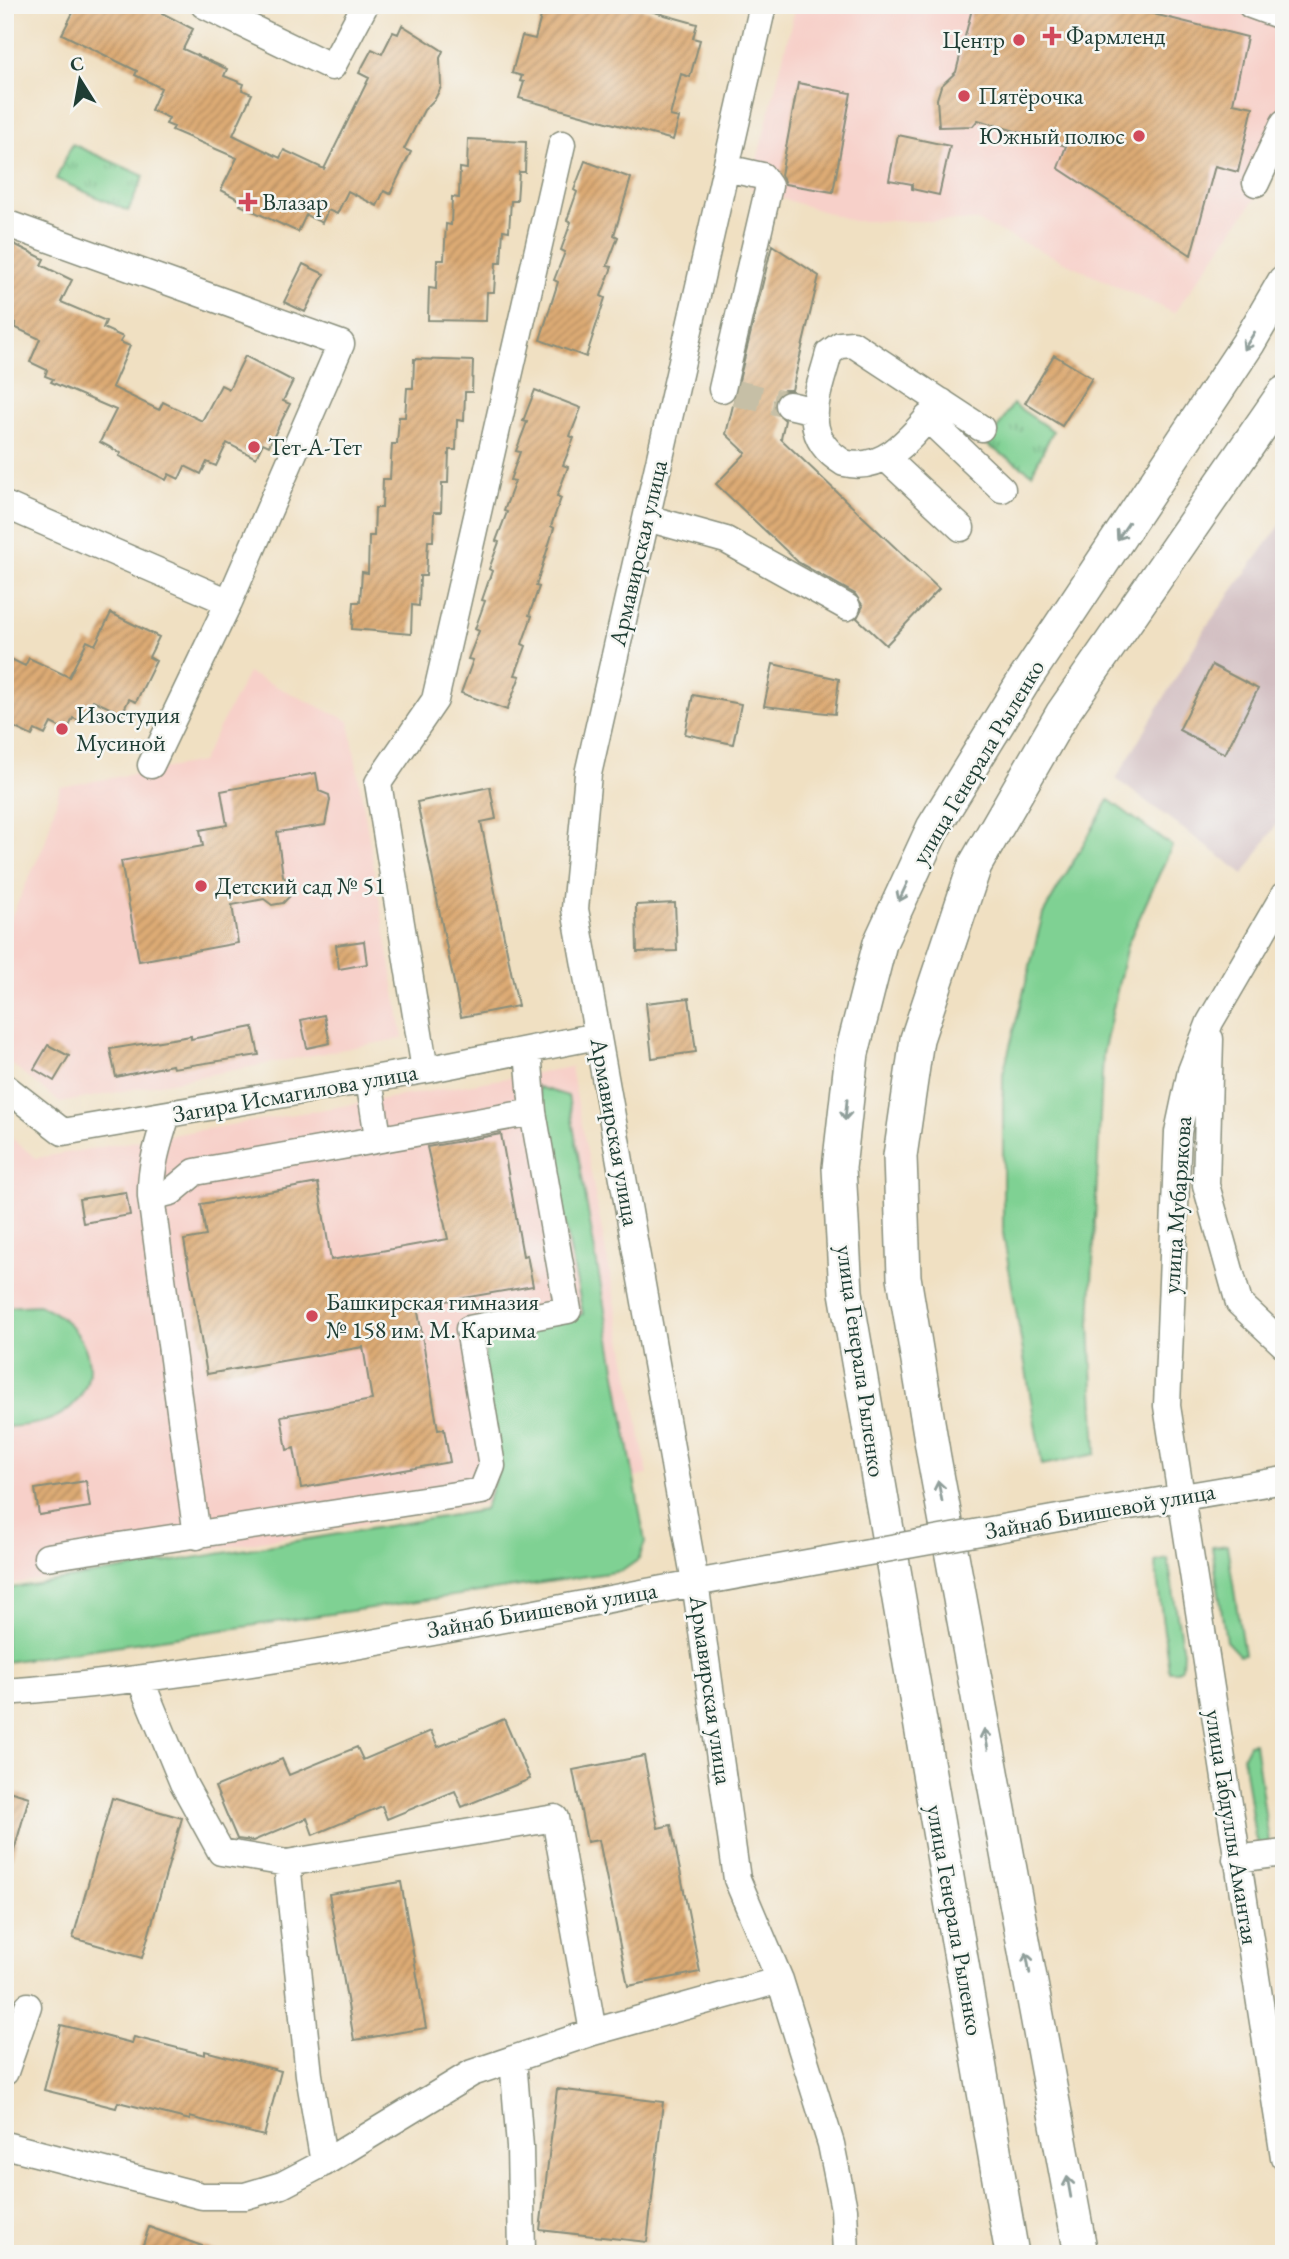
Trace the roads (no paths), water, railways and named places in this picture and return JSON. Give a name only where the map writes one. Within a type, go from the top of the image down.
[{"type":"main road","name":"улица Генерала Рыленко","points":[[1012,2254],[846,1292],[839,1168],[852,1053],[880,943],[933,828],[1025,679],[1249,342],[1284,282]]},
{"type":"main road","name":"улица Генерала Рыленко","points":[[1081,2254],[936,1472],[904,1277],[900,1156],[917,1040],[975,865],[1062,714],[1284,393]]},
{"type":"street","points":[[204,5],[332,66],[365,5]]},
{"type":"street","name":"Армавирская улица","points":[[764,5],[587,788],[575,909],[695,1582],[737,1879],[780,1980],[831,2144],[844,2209],[846,2254]]},
{"type":"street","points":[[1251,5],[1284,17]]},
{"type":"street","points":[[1256,183],[1284,123]]},
{"type":"street","points":[[425,1070],[378,783],[435,700],[562,144]]},
{"type":"street","points":[[678,379],[729,391],[769,187],[762,176],[726,168]]},
{"type":"street","points":[[5,223],[341,344],[229,602],[151,765]]},
{"type":"street","points":[[934,410],[887,458],[852,465],[840,460],[817,438],[813,426],[829,353],[845,343],[852,344],[934,410],[1002,489]]},
{"type":"street","points":[[789,405],[815,411]]},
{"type":"street","points":[[934,410],[981,428]]},
{"type":"street","points":[[887,458],[961,528]]},
{"type":"street","points":[[5,505],[229,602]]},
{"type":"street","points":[[646,518],[726,540],[847,607]]},
{"type":"street","name":"улица Мубарякова","points":[[1180,1497],[1167,1406],[1178,1132],[1191,1071],[1210,1022],[1284,895]]},
{"type":"street","points":[[1210,1022],[1206,1185],[1239,1303],[1284,1345]]},
{"type":"street","name":"Загира Исмагилова улица","points":[[5,1087],[63,1132],[425,1070],[597,1036]]},
{"type":"street","points":[[47,1557],[482,1490],[492,1466],[468,1329],[568,1310],[533,1112],[528,1051]]},
{"type":"street","points":[[369,1080],[377,1137]]},
{"type":"street","points":[[151,1197],[171,1192],[195,1172],[377,1137],[533,1112]]},
{"type":"street","points":[[167,1115],[152,1164],[151,1197],[197,1536]]},
{"type":"street","name":"Зайнаб Биишевой улица","points":[[5,1692],[140,1679],[288,1657],[695,1582],[1284,1480]]},
{"type":"street","name":"улица Габдуллы Амантая","points":[[1180,1497],[1284,2158]]},
{"type":"street","points":[[140,1679],[183,1783],[221,1852],[288,1863],[555,1818],[593,2032]]},
{"type":"street","points":[[1236,1859],[1284,1853]]},
{"type":"street","points":[[288,1863],[309,2075],[324,2163]]},
{"type":"street","points":[[5,2145],[202,2196],[245,2196],[282,2185],[324,2163],[472,2073],[593,2032],[780,1980]]},
{"type":"street","points":[[5,2072],[28,2006]]},
{"type":"street","points":[[513,2059],[520,2147],[522,2254]]},
{"type":"tunnel","points":[[735,393],[789,405]]},
{"type":"place","name":"Фармленд","points":[[1052,36]]},
{"type":"place","name":"Центр","points":[[1019,40]]},
{"type":"place","name":"Пятёрочка","points":[[964,96]]},
{"type":"place","name":"Южный полюс","points":[[1139,136]]},
{"type":"place","name":"Влазар","points":[[248,202]]},
{"type":"place","name":"Тет-А-Тет","points":[[254,447]]},
{"type":"place","name":"Изостудия Мусиной","points":[[62,729]]},
{"type":"place","name":"Детский сад № 51","points":[[201,886]]},
{"type":"place","name":"Башкирская гимназия № 158 им. М. Карима","points":[[312,1316]]}]
